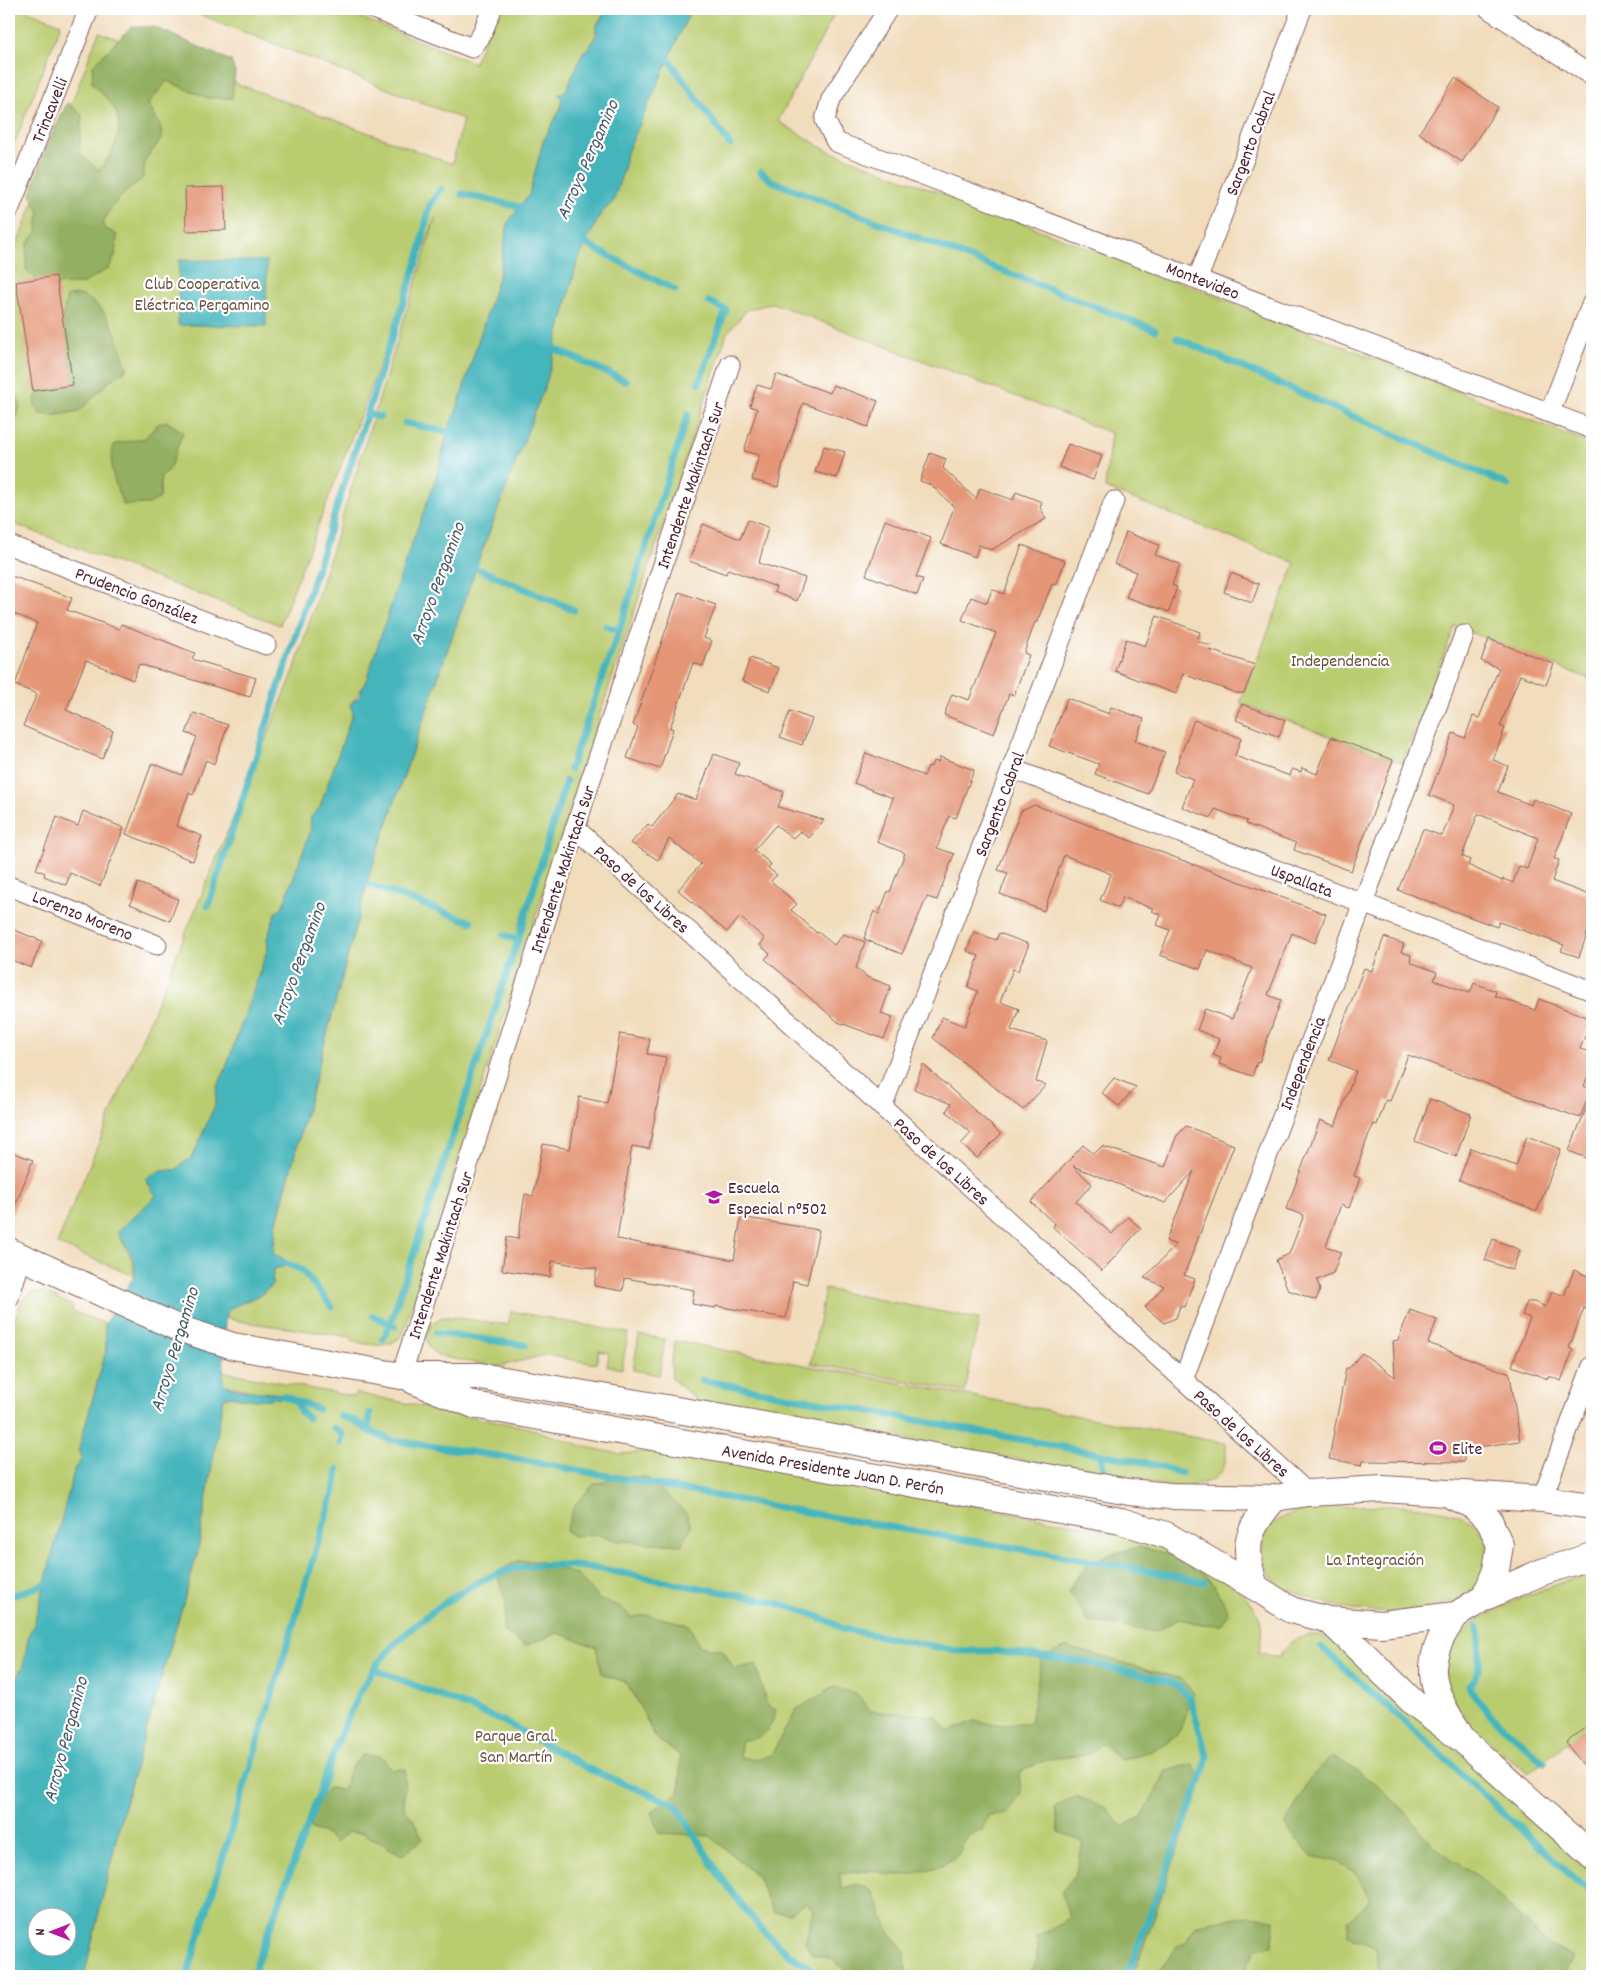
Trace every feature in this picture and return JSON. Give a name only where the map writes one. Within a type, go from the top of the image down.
[{"type":"main road","name":"Avenida Presidente Juan D. Perón","points":[[15,1253],[178,1328],[233,1346],[401,1376],[480,1376],[752,1423],[1129,1492],[1170,1496],[1275,1498],[1308,1493],[1383,1489],[1542,1499],[1592,1506]]},
{"type":"main road","name":"Avenida Presidente Juan D. Perón","points":[[401,1376],[474,1405],[1121,1521],[1166,1535],[1291,1610],[1329,1620],[1381,1624],[1456,1615],[1485,1597],[1542,1572],[1592,1556]]},
{"type":"main road","name":"Avenida Presidente Juan D. Perón","points":[[1437,1492],[1457,1498],[1473,1506],[1489,1520],[1500,1545],[1496,1570],[1485,1597]]},
{"type":"main road","points":[[1255,1587],[1247,1560],[1248,1538],[1257,1518],[1275,1498]]},
{"type":"main road","points":[[1456,1615],[1442,1632],[1433,1657],[1434,1684],[1443,1709],[1465,1742]]},
{"type":"main road","points":[[1329,1620],[1414,1703],[1465,1742],[1592,1856]]},
{"type":"street","name":"Trincavelli","points":[[9,210],[90,9]]},
{"type":"street","points":[[373,9],[472,48],[481,36],[492,9]]},
{"type":"street","name":"Montevideo","points":[[888,9],[831,99],[825,120],[836,142],[1592,429]]},
{"type":"street","name":"Sargento Cabral","points":[[1198,278],[1302,9]]},
{"type":"street","points":[[1489,9],[1592,76]]},
{"type":"street","points":[[1550,412],[1592,303]]},
{"type":"street","name":"Intendente Makintach Sur","points":[[401,1376],[575,828],[730,365]]},
{"type":"street","name":"Sargento Cabral","points":[[882,1107],[1114,501]]},
{"type":"street","name":"Prudencio González","points":[[9,545],[266,645]]},
{"type":"street","name":"Independencia","points":[[1182,1380],[1464,635]]},
{"type":"street","name":"Uspallata","points":[[1013,769],[1592,992]]},
{"type":"street","name":"Paso de los Libres","points":[[575,828],[1308,1493]]},
{"type":"street","name":"Lorenzo Moreno","points":[[9,886],[157,945]]},
{"type":"street","points":[[9,1298],[15,1253]]},
{"type":"street","points":[[1542,1499],[1592,1366]]},
{"type":"green space","points":[[9,9],[23,9],[61,24],[9,157]]},
{"type":"green space","name":"Club Cooperativa Eléctrica Pergamino","points":[[186,9],[339,9],[474,63],[497,9],[607,9],[598,23],[591,44],[583,52],[565,93],[560,110],[543,142],[529,195],[508,223],[499,275],[456,412],[449,428],[432,489],[409,552],[375,659],[359,694],[350,704],[353,712],[320,807],[311,817],[310,833],[282,908],[276,912],[267,939],[268,948],[226,1068],[217,1088],[215,1105],[193,1156],[175,1170],[160,1171],[146,1179],[157,1196],[117,1232],[133,1263],[134,1276],[57,1244],[294,671],[436,217],[280,625],[9,522],[9,265],[99,32],[452,164],[463,119]]},
{"type":"green space","points":[[691,9],[837,9],[778,121],[826,150],[1187,285],[1592,444],[1592,680],[1455,626],[1402,763],[1240,703],[1295,563],[1105,488],[1111,433],[773,303],[747,310],[727,333],[602,708],[403,1334],[392,1343],[373,1345],[352,1342],[351,1337],[238,1321],[225,1317],[230,1308],[260,1295],[272,1285],[273,1269],[283,1267],[285,1263],[273,1254],[276,1225],[369,876],[479,559],[547,380],[577,262],[601,213],[613,202],[625,165],[625,157]]},
{"type":"green space","points":[[131,27],[154,27],[231,61],[235,72],[232,98],[208,98],[167,81],[148,104],[160,125],[162,138],[145,160],[143,178],[118,200],[105,220],[103,227],[117,235],[115,256],[109,268],[82,284],[44,285],[26,271],[27,245],[37,232],[39,212],[31,195],[45,150],[67,103],[82,115],[79,153],[99,170],[109,157],[118,134],[118,118],[113,106],[92,83],[93,65]]},
{"type":"green space","points":[[81,295],[91,300],[106,316],[116,336],[127,369],[111,380],[79,411],[53,416],[40,414],[34,402],[60,331],[67,296]]},
{"type":"green space","points":[[9,395],[15,396],[21,405],[16,419],[9,423]]},
{"type":"green space","points":[[166,421],[183,432],[169,470],[161,476],[160,498],[149,504],[123,505],[112,467],[111,459],[115,444],[145,438],[158,424]]},
{"type":"green space","points":[[825,1289],[979,1319],[965,1392],[811,1363]]},
{"type":"green space","points":[[34,1292],[43,1292],[73,1306],[72,1311],[105,1324],[106,1351],[79,1448],[82,1459],[75,1468],[33,1628],[29,1636],[27,1655],[19,1673],[10,1683],[9,1338],[21,1301]]},
{"type":"green space","points":[[511,1311],[628,1333],[622,1369],[607,1366],[609,1353],[599,1351],[596,1364],[545,1355],[496,1367],[439,1356],[430,1349],[426,1338],[428,1330],[432,1323],[442,1317],[508,1325]]},
{"type":"green space","points":[[639,1335],[665,1339],[659,1375],[633,1370]]},
{"type":"green space","points":[[675,1341],[1226,1443],[1226,1456],[1221,1473],[1215,1478],[1208,1482],[1178,1488],[699,1402],[672,1379],[671,1363]]},
{"type":"green space","name":"Parque Gral. San Martín","points":[[221,1371],[355,1397],[356,1393],[529,1428],[586,1447],[620,1454],[657,1451],[659,1448],[1134,1535],[1166,1547],[1221,1577],[1249,1601],[1258,1614],[1261,1624],[1262,1633],[1259,1652],[1279,1658],[1294,1640],[1311,1635],[1319,1635],[1339,1644],[1358,1658],[1592,1874],[1592,1976],[84,1976],[123,1810],[197,1555],[223,1399],[230,1396],[243,1399],[254,1392],[223,1384]]},
{"type":"green space","points":[[620,1476],[647,1477],[686,1513],[691,1526],[682,1545],[617,1541],[595,1534],[574,1536],[566,1531],[574,1506],[593,1485]]},
{"type":"green space","name":"La Integración","points":[[1326,1507],[1429,1508],[1449,1512],[1466,1519],[1479,1529],[1487,1543],[1487,1557],[1482,1581],[1465,1595],[1436,1607],[1398,1612],[1379,1612],[1341,1607],[1323,1602],[1285,1588],[1275,1581],[1266,1567],[1262,1550],[1265,1535],[1273,1524],[1283,1517],[1296,1512]]},
{"type":"green space","points":[[1140,1547],[1180,1558],[1192,1564],[1203,1573],[1219,1593],[1226,1608],[1228,1614],[1221,1625],[1195,1624],[1180,1618],[1155,1632],[1087,1621],[1083,1612],[1068,1592],[1074,1581],[1098,1560],[1118,1552]]},
{"type":"green space","points":[[518,1561],[539,1561],[577,1575],[600,1600],[620,1606],[631,1617],[649,1615],[689,1625],[699,1646],[723,1650],[734,1669],[756,1664],[767,1705],[776,1710],[771,1724],[765,1733],[755,1738],[741,1740],[740,1757],[756,1760],[771,1755],[796,1710],[834,1687],[857,1694],[870,1711],[936,1716],[949,1732],[974,1721],[1004,1725],[1030,1722],[1042,1658],[1067,1647],[1181,1679],[1194,1693],[1178,1735],[1152,1751],[1120,1760],[1102,1743],[1087,1755],[1049,1759],[1019,1772],[1021,1792],[1007,1814],[989,1815],[982,1830],[968,1836],[958,1855],[942,1866],[909,1875],[889,1875],[872,1870],[840,1874],[841,1888],[860,1884],[874,1893],[888,1930],[905,1952],[906,1976],[853,1976],[832,1959],[812,1954],[805,1943],[814,1910],[806,1903],[790,1913],[773,1912],[757,1876],[710,1836],[660,1833],[651,1812],[680,1792],[680,1755],[655,1738],[636,1698],[625,1682],[602,1674],[596,1647],[558,1633],[525,1646],[503,1631],[506,1603],[496,1572]]},
{"type":"green space","points":[[1592,1572],[1592,1722],[1528,1774],[1489,1742],[1468,1721],[1449,1689],[1446,1662],[1457,1640],[1478,1621],[1505,1605],[1535,1592]]},
{"type":"green space","points":[[362,1755],[381,1756],[392,1770],[405,1769],[404,1809],[413,1819],[423,1839],[402,1855],[363,1833],[348,1832],[335,1843],[327,1835],[312,1830],[310,1813],[328,1788],[343,1790],[350,1768]]},
{"type":"green space","points":[[1331,1757],[1353,1767],[1395,1801],[1438,1850],[1474,1873],[1549,1945],[1573,1957],[1563,1976],[1378,1976],[1376,1948],[1348,1935],[1347,1922],[1370,1899],[1354,1871],[1336,1861],[1311,1856],[1285,1826],[1310,1778]]},
{"type":"green space","points":[[1193,1764],[1202,1782],[1133,1976],[1026,1976],[1037,1961],[1037,1937],[1070,1919],[1061,1892],[1075,1876],[1083,1842],[1059,1832],[1055,1808],[1076,1796],[1106,1808],[1122,1827],[1143,1816],[1166,1771]]},
{"type":"green space","points":[[1252,1916],[1274,1919],[1273,1945],[1257,1948],[1246,1967],[1250,1974],[1260,1976],[1155,1976],[1178,1946],[1185,1943],[1196,1926],[1213,1921]]},
{"type":"water","name":"Arroyo Pergamino","points":[[607,9],[691,9],[625,157],[625,165],[613,202],[601,213],[577,262],[547,380],[479,559],[369,876],[276,1225],[273,1254],[283,1258],[285,1263],[283,1267],[273,1269],[272,1285],[260,1295],[230,1308],[225,1317],[223,1384],[239,1390],[284,1394],[281,1398],[255,1400],[230,1396],[223,1399],[197,1555],[123,1810],[84,1976],[9,1976],[9,1708],[11,1699],[9,1682],[16,1678],[23,1665],[28,1639],[33,1628],[75,1468],[82,1459],[79,1448],[106,1351],[105,1324],[134,1276],[135,1265],[130,1252],[117,1232],[156,1196],[145,1179],[160,1171],[175,1170],[193,1156],[215,1105],[217,1088],[226,1068],[268,948],[267,939],[276,912],[282,908],[310,833],[311,817],[320,807],[353,712],[350,704],[359,697],[367,678],[405,562],[436,478],[451,422],[456,412],[499,275],[508,222],[529,195],[543,142],[560,110],[562,100],[559,94],[564,93],[567,89],[583,52],[589,48],[597,35],[596,28]]},
{"type":"water","points":[[179,260],[267,261],[266,326],[178,325]]},
{"type":"building","points":[[1455,78],[1498,107],[1462,162],[1419,133]]},
{"type":"building","points":[[224,187],[226,230],[186,231],[185,188]]},
{"type":"building","points":[[56,276],[73,385],[33,391],[16,282]]},
{"type":"building","points":[[776,374],[830,393],[833,385],[878,401],[868,427],[803,403],[783,463],[778,487],[752,480],[759,455],[744,451],[757,409],[750,406],[757,385],[771,389]]},
{"type":"building","points":[[1068,444],[1102,456],[1093,480],[1059,467]]},
{"type":"building","points":[[824,446],[845,452],[837,478],[815,472]]},
{"type":"building","points":[[930,453],[946,459],[943,468],[976,499],[980,488],[1013,500],[1016,492],[1042,502],[1040,507],[1046,519],[991,550],[979,545],[975,557],[941,544],[954,507],[931,485],[920,481]]},
{"type":"building","points":[[748,520],[768,527],[759,563],[805,578],[797,601],[774,592],[776,587],[728,569],[726,574],[689,561],[703,524],[740,539]]},
{"type":"building","points":[[885,520],[931,538],[916,577],[923,579],[917,595],[866,575]]},
{"type":"building","points":[[1126,532],[1159,545],[1155,555],[1180,564],[1172,585],[1177,587],[1169,612],[1126,597],[1136,572],[1114,564]]},
{"type":"building","points":[[1022,545],[1065,561],[1056,585],[1052,584],[1037,622],[1035,622],[1024,653],[1029,655],[1014,695],[1009,694],[994,734],[944,715],[952,694],[969,700],[996,633],[962,620],[971,597],[987,603],[992,589],[1004,594]]},
{"type":"building","points":[[1231,573],[1259,584],[1252,603],[1224,592]]},
{"type":"building","points":[[9,575],[72,598],[67,610],[119,629],[121,624],[195,653],[192,659],[256,678],[250,697],[139,664],[133,680],[86,660],[66,710],[113,731],[102,759],[23,726],[37,694],[15,685],[37,623],[9,612]]},
{"type":"building","points":[[679,592],[716,605],[704,638],[712,641],[703,666],[693,663],[670,728],[673,729],[660,769],[627,758],[638,727],[633,725]]},
{"type":"building","points":[[1157,616],[1200,632],[1197,641],[1211,646],[1210,650],[1255,665],[1244,693],[1236,693],[1183,674],[1176,694],[1115,671],[1126,639],[1145,646]]},
{"type":"building","points":[[1489,639],[1554,664],[1546,685],[1520,675],[1500,726],[1505,728],[1493,760],[1508,766],[1498,792],[1531,805],[1533,799],[1571,814],[1554,859],[1559,860],[1552,881],[1592,896],[1592,920],[1579,957],[1561,951],[1564,945],[1499,922],[1497,927],[1398,890],[1423,829],[1442,836],[1454,805],[1429,795],[1453,733],[1465,738],[1473,716],[1479,718],[1499,668],[1481,661]],"holes":[[[1478,814],[1538,838],[1527,869],[1519,866],[1513,883],[1503,879],[1502,881],[1468,865],[1470,860],[1462,856]]]},
{"type":"building","points":[[750,658],[779,668],[770,691],[742,681]]},
{"type":"building","points":[[1067,698],[1109,714],[1111,707],[1144,719],[1135,741],[1165,752],[1148,794],[1095,774],[1099,764],[1049,746]]},
{"type":"building","points":[[1242,704],[1285,720],[1279,737],[1236,720]]},
{"type":"building","points":[[790,711],[812,719],[802,745],[780,737]]},
{"type":"building","points":[[194,713],[228,725],[214,764],[206,760],[193,795],[189,793],[176,826],[202,836],[193,861],[126,834],[152,763],[182,775],[197,737],[186,733]]},
{"type":"building","points":[[1194,720],[1241,738],[1235,756],[1290,776],[1292,769],[1301,772],[1302,768],[1317,774],[1331,737],[1393,760],[1351,871],[1294,850],[1296,843],[1246,824],[1247,821],[1215,809],[1211,818],[1182,807],[1193,779],[1174,772]]},
{"type":"building","points":[[866,753],[924,776],[928,766],[931,767],[933,761],[938,762],[940,757],[974,770],[956,818],[949,816],[937,848],[954,854],[937,900],[927,897],[902,954],[864,939],[874,911],[879,914],[888,891],[890,892],[905,853],[877,842],[893,798],[854,783]]},
{"type":"building","points":[[714,754],[739,763],[735,774],[784,792],[778,807],[824,820],[809,838],[800,831],[793,838],[776,825],[754,850],[771,864],[768,868],[777,875],[771,881],[797,904],[791,910],[817,933],[834,945],[843,934],[865,942],[856,968],[867,977],[891,986],[881,1013],[893,1017],[884,1039],[838,1022],[765,959],[770,954],[760,945],[765,939],[740,917],[727,932],[678,890],[701,864],[669,839],[658,860],[631,843],[648,824],[652,827],[678,794],[696,800]]},
{"type":"building","points":[[1035,805],[1326,914],[1315,943],[1292,933],[1268,995],[1281,1000],[1259,1063],[1257,1062],[1252,1076],[1219,1064],[1221,1058],[1213,1055],[1219,1039],[1197,1030],[1205,1009],[1232,1019],[1252,968],[1207,950],[1200,969],[1160,955],[1170,930],[1157,925],[1161,915],[1152,911],[1154,909],[1123,897],[1118,908],[1100,900],[1111,874],[1064,855],[1044,911],[1000,894],[1008,873],[998,870],[1014,828],[1021,811]]},
{"type":"building","points":[[83,811],[124,828],[100,886],[70,873],[66,885],[44,876],[45,873],[36,869],[57,817],[78,826]]},
{"type":"building","points":[[138,883],[178,899],[170,921],[130,904]]},
{"type":"building","points":[[9,928],[42,941],[31,968],[9,959]]},
{"type":"building","points":[[974,932],[996,940],[999,933],[1029,944],[1018,971],[1013,969],[1000,1002],[1019,1009],[1011,1030],[1047,1041],[1036,1082],[1046,1085],[1023,1110],[933,1038],[942,1017],[965,1026],[978,991],[968,987],[979,956],[967,951]]},
{"type":"building","points":[[1384,937],[1404,944],[1401,952],[1411,955],[1410,961],[1437,972],[1434,980],[1470,993],[1474,983],[1496,991],[1495,996],[1535,1010],[1539,999],[1592,1019],[1580,1049],[1592,1053],[1592,1066],[1584,1086],[1591,1089],[1580,1118],[1408,1055],[1390,1101],[1386,1100],[1377,1125],[1374,1124],[1369,1134],[1354,1176],[1360,1178],[1349,1208],[1341,1205],[1326,1246],[1341,1252],[1333,1273],[1317,1280],[1320,1290],[1316,1300],[1288,1290],[1276,1260],[1289,1254],[1304,1215],[1286,1209],[1320,1120],[1335,1126],[1356,1071],[1329,1060],[1364,968],[1372,971]]},
{"type":"building","points":[[620,1034],[650,1039],[647,1054],[666,1057],[649,1149],[632,1146],[617,1239],[734,1260],[741,1217],[819,1230],[807,1284],[793,1281],[786,1318],[716,1306],[715,1308],[692,1304],[694,1290],[625,1278],[623,1291],[594,1286],[597,1269],[552,1261],[550,1277],[502,1270],[507,1237],[518,1239],[525,1194],[533,1196],[543,1144],[570,1149],[579,1097],[607,1103]]},
{"type":"building","points":[[923,1064],[1001,1134],[977,1158],[961,1144],[971,1133],[946,1111],[951,1104],[914,1089]]},
{"type":"building","points":[[1114,1078],[1136,1087],[1119,1106],[1102,1093]]},
{"type":"building","points":[[1592,1096],[1592,1160],[1569,1151]]},
{"type":"building","points":[[1430,1099],[1471,1114],[1456,1157],[1415,1141]]},
{"type":"building","points":[[1186,1126],[1234,1145],[1184,1275],[1195,1279],[1184,1307],[1180,1306],[1176,1318],[1164,1323],[1145,1307],[1164,1286],[1144,1278],[1176,1245],[1166,1241],[1194,1171],[1165,1203],[1073,1166],[1092,1184],[1076,1202],[1112,1234],[1128,1217],[1141,1228],[1102,1271],[1053,1227],[1055,1224],[1031,1202],[1083,1145],[1094,1154],[1102,1146],[1165,1167],[1176,1137]]},
{"type":"building","points":[[1527,1136],[1561,1149],[1537,1211],[1459,1180],[1471,1148],[1516,1166]]},
{"type":"building","points":[[9,1151],[33,1160],[10,1219],[9,1218]]},
{"type":"building","points":[[1493,1239],[1520,1250],[1512,1270],[1485,1260]]},
{"type":"building","points":[[1574,1270],[1592,1278],[1592,1298],[1588,1310],[1584,1308],[1569,1348],[1573,1350],[1561,1381],[1549,1376],[1548,1379],[1512,1366],[1530,1318],[1522,1315],[1527,1302],[1534,1302],[1546,1307],[1552,1291],[1564,1296]]},
{"type":"building","points":[[1410,1310],[1437,1320],[1428,1343],[1510,1374],[1520,1441],[1464,1449],[1464,1462],[1363,1461],[1362,1465],[1329,1459],[1346,1368],[1349,1368],[1362,1353],[1395,1377],[1393,1341],[1398,1340]]},
{"type":"building","points":[[1592,1722],[1592,1776],[1566,1743]]},
{"type":"waterway","points":[[669,60],[730,145]]},
{"type":"waterway","points":[[761,172],[772,181],[1155,330]]},
{"type":"waterway","points":[[367,414],[420,252],[429,207],[441,189]]},
{"type":"waterway","points":[[462,194],[521,207]]},
{"type":"waterway","points":[[586,244],[675,290]]},
{"type":"waterway","points":[[699,383],[726,310],[709,302]]},
{"type":"waterway","points":[[1177,338],[1508,485]]},
{"type":"waterway","points":[[555,349],[626,381]]},
{"type":"waterway","points":[[208,906],[367,414],[380,417]]},
{"type":"waterway","points":[[570,769],[619,631],[688,414]]},
{"type":"waterway","points":[[405,423],[448,432]]},
{"type":"waterway","points":[[476,568],[574,610]]},
{"type":"waterway","points":[[606,626],[619,631]]},
{"type":"waterway","points":[[383,1339],[390,1324],[518,940],[566,781]]},
{"type":"waterway","points":[[367,884],[471,922]]},
{"type":"waterway","points":[[504,935],[518,940]]},
{"type":"waterway","points":[[285,1263],[302,1270],[332,1307]]},
{"type":"waterway","points":[[373,1316],[395,1326]]},
{"type":"waterway","points":[[436,1333],[525,1345]]},
{"type":"waterway","points":[[701,1380],[1148,1463],[1181,1473]]},
{"type":"waterway","points":[[283,1396],[318,1409]]},
{"type":"waterway","points":[[296,1401],[300,1411],[308,1418]]},
{"type":"waterway","points":[[368,1430],[370,1413]]},
{"type":"waterway","points":[[340,1416],[355,1421],[368,1430],[390,1440],[511,1458],[848,1520],[1133,1568],[1204,1582]]},
{"type":"waterway","points":[[333,1428],[342,1433],[341,1443]]},
{"type":"waterway","points":[[1100,1454],[1107,1480]]},
{"type":"waterway","points":[[187,1976],[336,1484],[338,1469]]},
{"type":"waterway","points":[[252,1976],[342,1732],[356,1699],[374,1669],[385,1654],[400,1639],[456,1595],[495,1575],[513,1569],[551,1565],[608,1570],[780,1604],[824,1619],[843,1629],[957,1651],[994,1651],[1087,1662],[1170,1682],[1179,1687],[1190,1698],[1207,1756],[1204,1770],[1127,1976]]},
{"type":"waterway","points":[[9,1597],[45,1584]]},
{"type":"waterway","points":[[1478,1627],[1479,1665],[1470,1686],[1474,1695],[1492,1715],[1544,1762]]},
{"type":"waterway","points":[[1321,1647],[1403,1720],[1592,1895]]},
{"type":"waterway","points":[[374,1669],[505,1722],[589,1769],[676,1805],[718,1873],[748,1913],[766,1934],[786,1952],[821,1976]]},
{"type":"place","name":"Escuela Especial n°502","points":[[714,1197]]},
{"type":"place","name":"Elite","points":[[1438,1448]]}]
